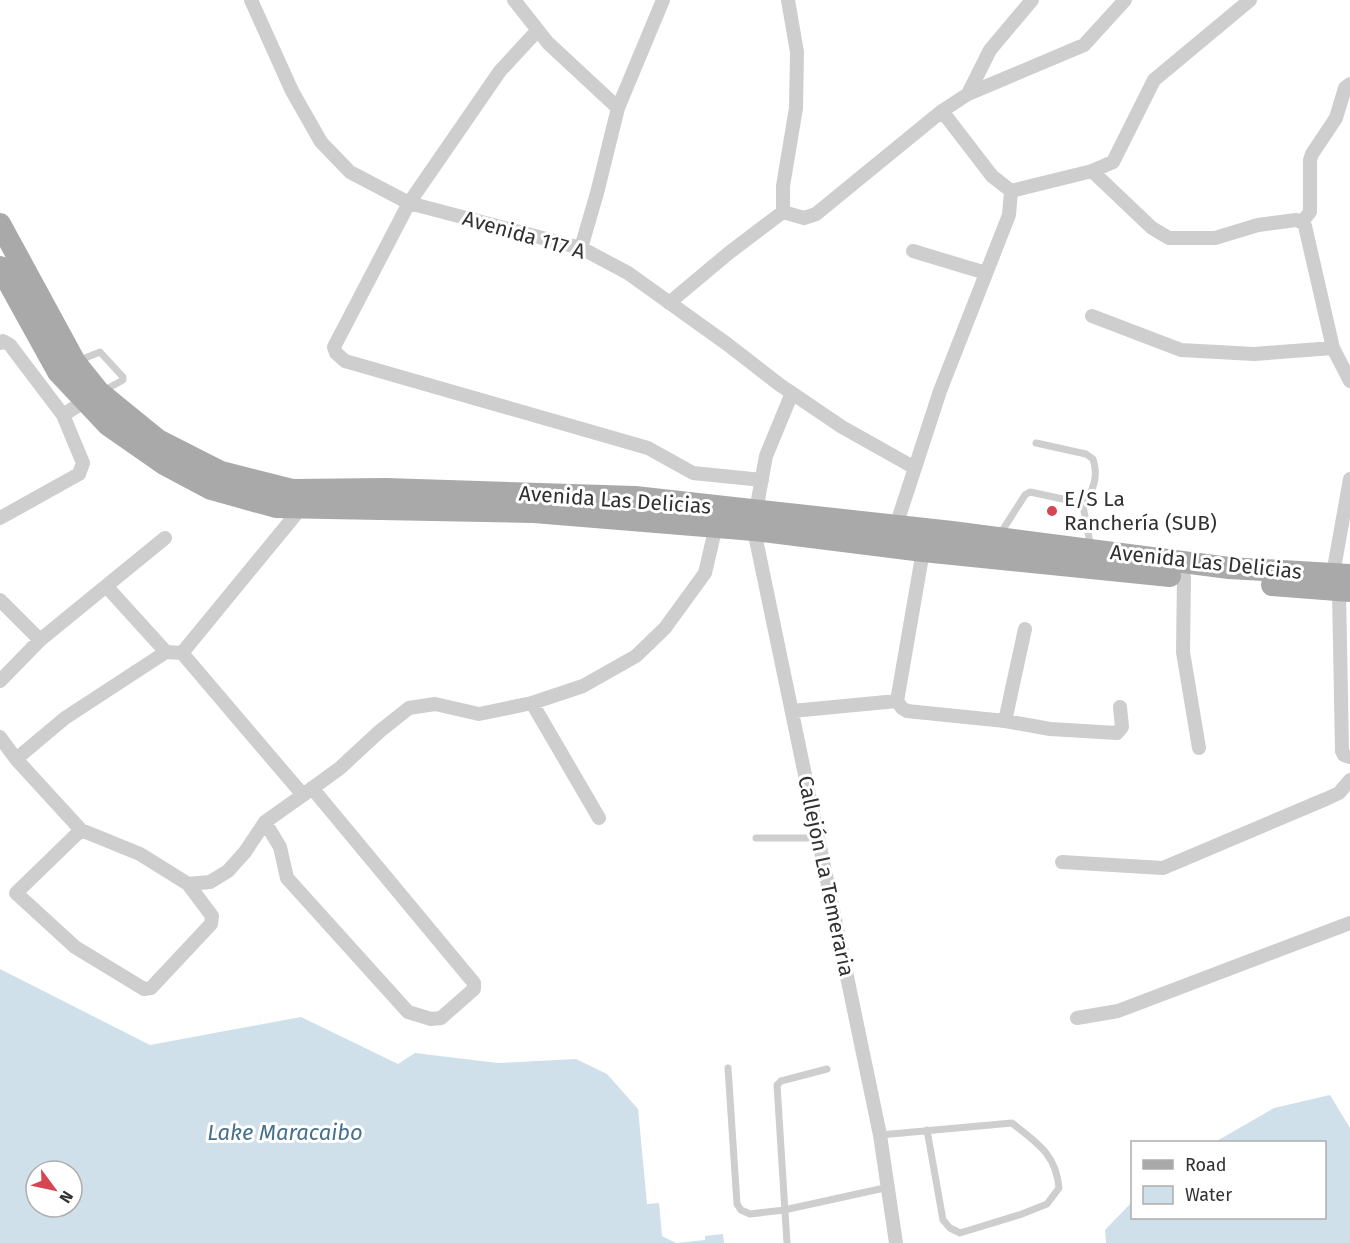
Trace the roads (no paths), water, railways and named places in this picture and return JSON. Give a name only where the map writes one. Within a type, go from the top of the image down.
[{"type":"main road","name":"Avenida Las Delicias","points":[[0,224],[108,425],[164,464],[211,489],[276,507],[534,512],[716,526],[755,520],[896,526],[1343,583]]},
{"type":"main road","name":"Avenida Las Delicias","points":[[0,267],[58,372],[158,440],[221,472],[292,490],[386,489],[635,497],[922,551],[1184,577],[1343,583]]},
{"type":"street","name":"Avenida 117 A","points":[[251,0],[292,91],[321,142],[350,172],[409,203],[581,248],[628,273],[842,427],[915,468]]},
{"type":"street","points":[[514,0],[537,31],[618,108]]},
{"type":"street","points":[[581,248],[618,108],[663,0]]},
{"type":"street","points":[[783,212],[783,186],[796,108],[797,52],[788,0]]},
{"type":"street","points":[[968,94],[990,50],[1032,0]]},
{"type":"street","points":[[783,212],[804,218],[816,214],[942,111],[968,94],[1084,45],[1125,0]]},
{"type":"street","points":[[1011,191],[1092,171],[1113,162],[1154,80],[1250,0]]},
{"type":"street","points":[[537,31],[500,71],[409,203],[334,347],[336,353],[345,361],[648,448],[693,473],[762,480]]},
{"type":"street","points":[[1302,222],[1310,212],[1308,167],[1312,154],[1336,118],[1345,88],[1350,84]]},
{"type":"street","points":[[942,111],[992,176],[1011,191]]},
{"type":"street","points":[[1092,171],[1152,228],[1169,238],[1215,238],[1258,225],[1296,220],[1302,222],[1305,226],[1333,348],[1350,381]]},
{"type":"street","points":[[896,526],[940,391],[1009,215],[1011,191]]},
{"type":"street","points":[[669,303],[730,252],[783,212]]},
{"type":"street","points":[[913,251],[986,273]]},
{"type":"street","points":[[1092,316],[1181,350],[1254,354],[1333,348]]},
{"type":"street","points":[[0,343],[3,341],[10,345],[63,415],[83,464],[79,474],[0,518]]},
{"type":"street","points":[[755,520],[766,456],[792,393]]},
{"type":"street","points":[[63,415],[92,397]]},
{"type":"street","points":[[1350,479],[1343,583],[1342,751],[1350,758]]},
{"type":"street","points":[[182,653],[301,508]]},
{"type":"street","name":"Callejón La Temeraria","points":[[755,520],[880,1135],[896,1243]]},
{"type":"street","points":[[188,884],[210,882],[228,871],[245,852],[265,822],[340,768],[409,708],[435,704],[479,714],[532,703],[583,686],[636,656],[665,628],[705,573],[716,526]]},
{"type":"street","points":[[0,681],[40,640],[165,538]]},
{"type":"street","points":[[922,551],[897,701],[902,708],[907,711],[1005,721],[1050,729],[1117,733],[1122,727],[1120,708]]},
{"type":"street","points":[[1184,577],[1183,652],[1199,748]]},
{"type":"street","points":[[107,587],[166,652]]},
{"type":"street","points":[[0,600],[40,640]]},
{"type":"street","points":[[1005,721],[1024,629]]},
{"type":"street","points":[[16,759],[65,718],[166,652],[182,653],[474,983],[474,989],[441,1018],[431,1019],[408,1012],[287,878],[280,847],[265,822]]},
{"type":"street","points":[[792,711],[897,701]]},
{"type":"street","points":[[532,703],[599,818]]},
{"type":"street","points":[[0,737],[16,759],[81,830],[140,854],[188,884],[212,916],[211,924],[151,988],[144,989],[75,947],[16,893],[81,830]]},
{"type":"street","points":[[1062,862],[1162,868],[1339,793],[1350,780]]},
{"type":"street","points":[[1077,1018],[1118,1011],[1350,924]]},
{"type":"lane","points":[[1036,442],[1086,454],[1094,459],[1095,482],[1083,506],[1091,550]]},
{"type":"lane","points":[[997,538],[1029,492],[1077,502],[1083,506]]},
{"type":"lane","points":[[756,838],[818,838]]},
{"type":"lane","points":[[728,1068],[737,1204],[741,1210],[750,1214],[784,1210],[889,1187]]},
{"type":"lane","points":[[787,1243],[777,1084],[827,1069]]},
{"type":"lane","points":[[880,1135],[927,1130],[1012,1123],[1047,1152],[1058,1173],[1059,1188],[1047,1204],[960,1233],[950,1228],[943,1220],[927,1130]]},
{"type":"water","name":"Lake Maracaibo","points":[[0,969],[150,1045],[301,1017],[398,1064],[415,1053],[498,1063],[576,1059],[607,1074],[638,1109],[647,1204],[659,1203],[662,1236],[676,1243],[0,1243]]},
{"type":"water","points":[[1330,1095],[1350,1128],[1350,1243],[1106,1243],[1105,1230],[1131,1203],[1131,1219],[1326,1219],[1326,1141],[1217,1141],[1274,1108]]},
{"type":"water","points":[[723,1234],[724,1243],[676,1243],[705,1240],[705,1236]]},
{"type":"place","name":"E/S La Ranchería (SUB)","points":[[1052,511]]}]
